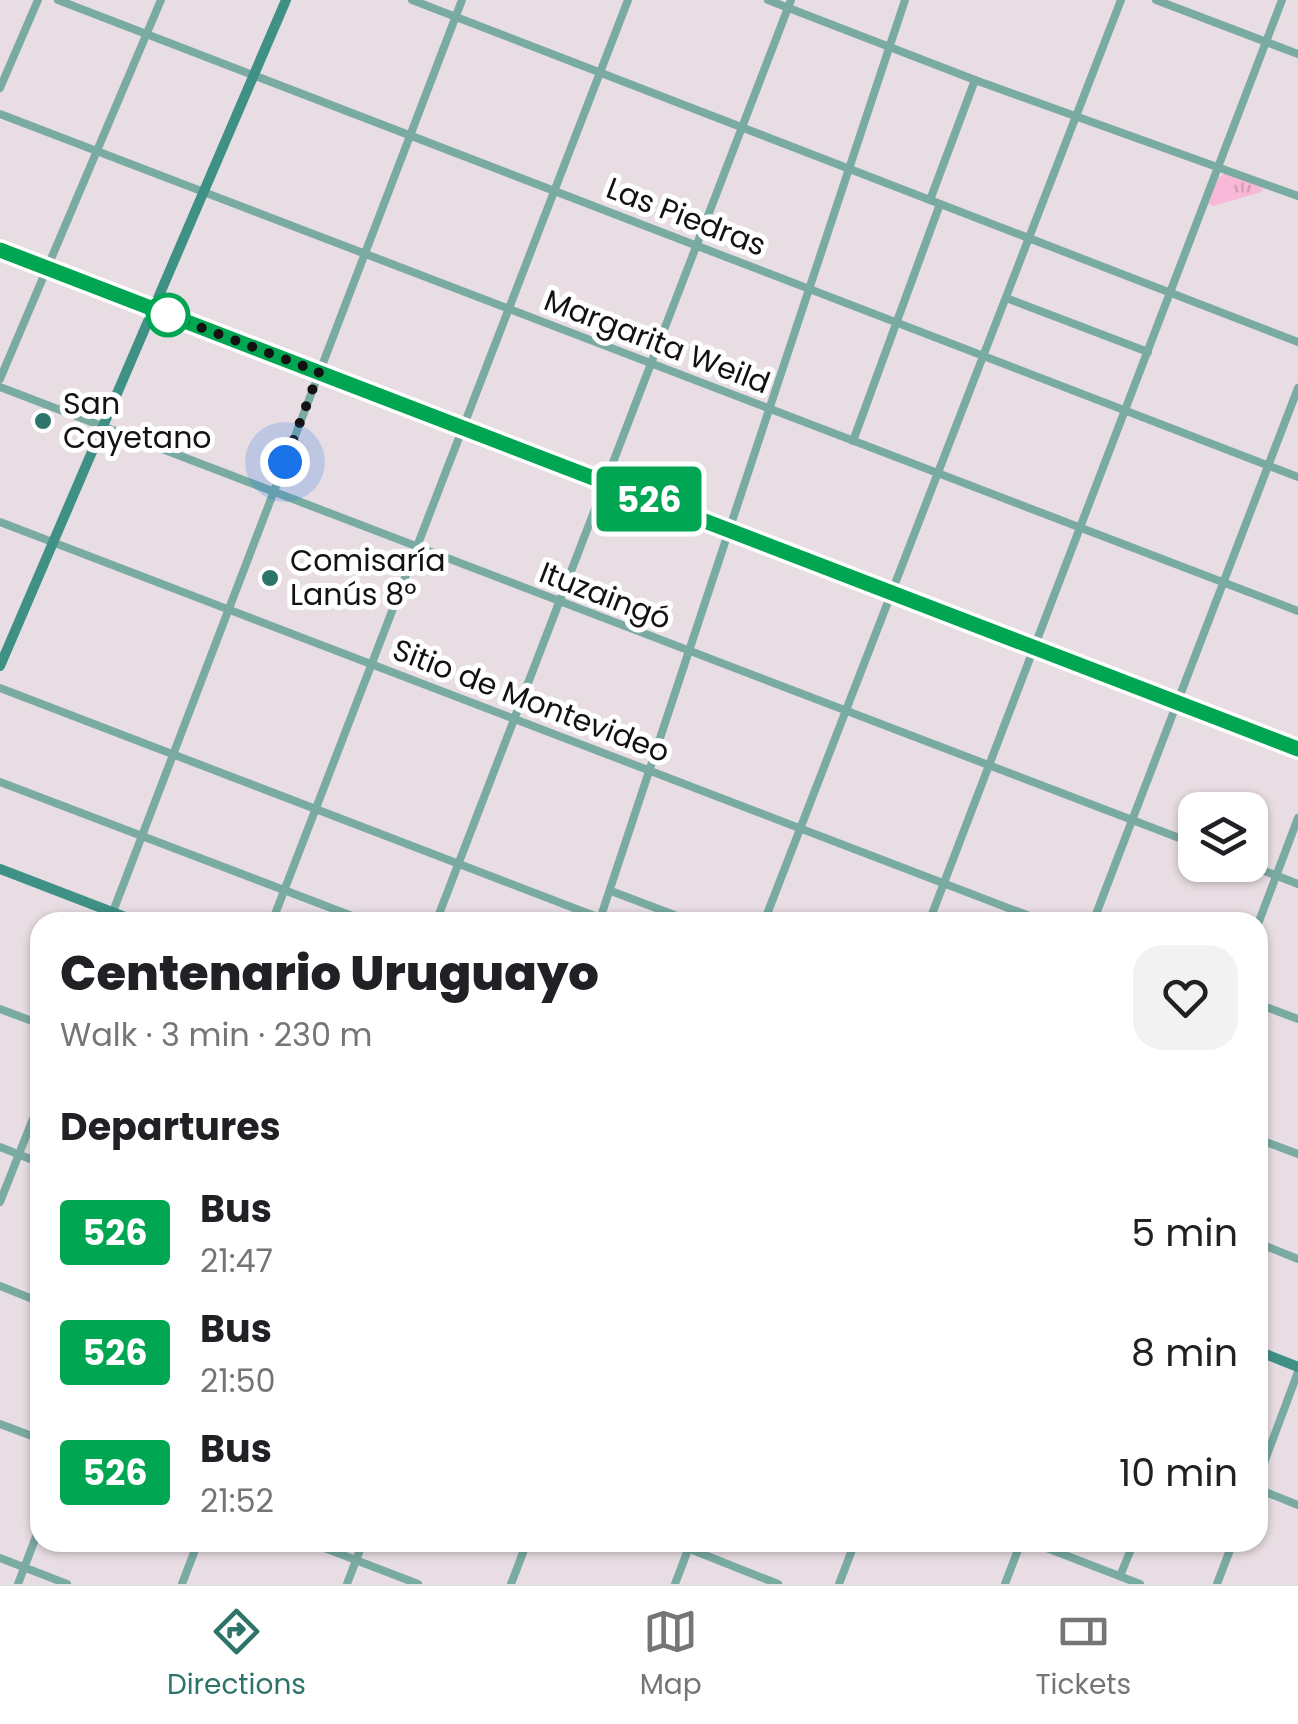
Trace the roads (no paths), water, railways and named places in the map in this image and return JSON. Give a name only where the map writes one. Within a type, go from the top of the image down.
[{"type":"street","points":[[0,88],[38,0]]},
{"type":"street","name":"Las Piedras","points":[[58,0],[1298,477]]},
{"type":"street","points":[[0,378],[161,0]]},
{"type":"street","points":[[0,666],[286,0]]},
{"type":"street","points":[[412,0],[1298,342]]},
{"type":"street","points":[[112,912],[462,0]]},
{"type":"street","points":[[276,912],[628,0]]},
{"type":"street","points":[[768,0],[790,4],[889,48],[1298,196]]},
{"type":"street","points":[[603,912],[905,0]]},
{"type":"street","points":[[768,912],[1120,0]]},
{"type":"street","points":[[1156,0],[1298,54]]},
{"type":"street","points":[[932,912],[1282,0]]},
{"type":"street","points":[[440,912],[790,4]]},
{"type":"street","points":[[930,200],[974,80]]},
{"type":"street","name":"Margarita Weild","points":[[0,114],[1298,611]]},
{"type":"street","points":[[853,440],[940,204]]},
{"type":"street","points":[[0,250],[1298,749]]},
{"type":"street","points":[[1006,298],[1148,352]]},
{"type":"street","name":"Ituzaingó","points":[[0,387],[1178,838]]},
{"type":"street","points":[[1097,912],[1298,388]]},
{"type":"street","name":"Sitio de Montevideo","points":[[0,522],[1018,912]]},
{"type":"street","points":[[0,688],[580,912]]},
{"type":"street","points":[[0,782],[342,912]]},
{"type":"street","points":[[1262,912],[1298,818]]},
{"type":"street","points":[[0,869],[97,912]]},
{"type":"street","points":[[1268,872],[1298,884]]},
{"type":"street","points":[[611,891],[667,912]]},
{"type":"street","points":[[0,1008],[30,1020]]},
{"type":"street","points":[[1268,1008],[1298,1019]]},
{"type":"street","points":[[0,1202],[30,1126]]},
{"type":"street","points":[[1268,1143],[1298,1154]]},
{"type":"street","points":[[0,1147],[30,1158]]},
{"type":"street","points":[[1268,1247],[1298,1259]]},
{"type":"street","points":[[0,1286],[30,1298]]},
{"type":"street","points":[[1268,1356],[1298,1369],[1268,1452]]},
{"type":"street","points":[[0,1424],[30,1435]]},
{"type":"street","points":[[1268,1493],[1298,1504]]},
{"type":"street","points":[[18,1584],[30,1552]]},
{"type":"street","points":[[182,1584],[194,1552]]},
{"type":"street","points":[[336,1552],[418,1584]]},
{"type":"street","points":[[346,1584],[359,1552]]},
{"type":"street","points":[[511,1584],[523,1552]]},
{"type":"street","points":[[675,1584],[688,1552]]},
{"type":"street","points":[[704,1552],[778,1584]]},
{"type":"street","points":[[840,1584],[851,1552]]},
{"type":"street","points":[[1004,1584],[1017,1552]]},
{"type":"street","points":[[1057,1552],[1140,1584]]},
{"type":"street","points":[[1120,1576],[1130,1552]]},
{"type":"street","points":[[1217,1584],[1229,1552]]},
{"type":"street","points":[[0,1558],[67,1584]]},
{"type":"place","name":"San Cayetano","points":[[43,421]]},
{"type":"place","name":"Comisaría Lanús 8°","points":[[270,578]]}]
